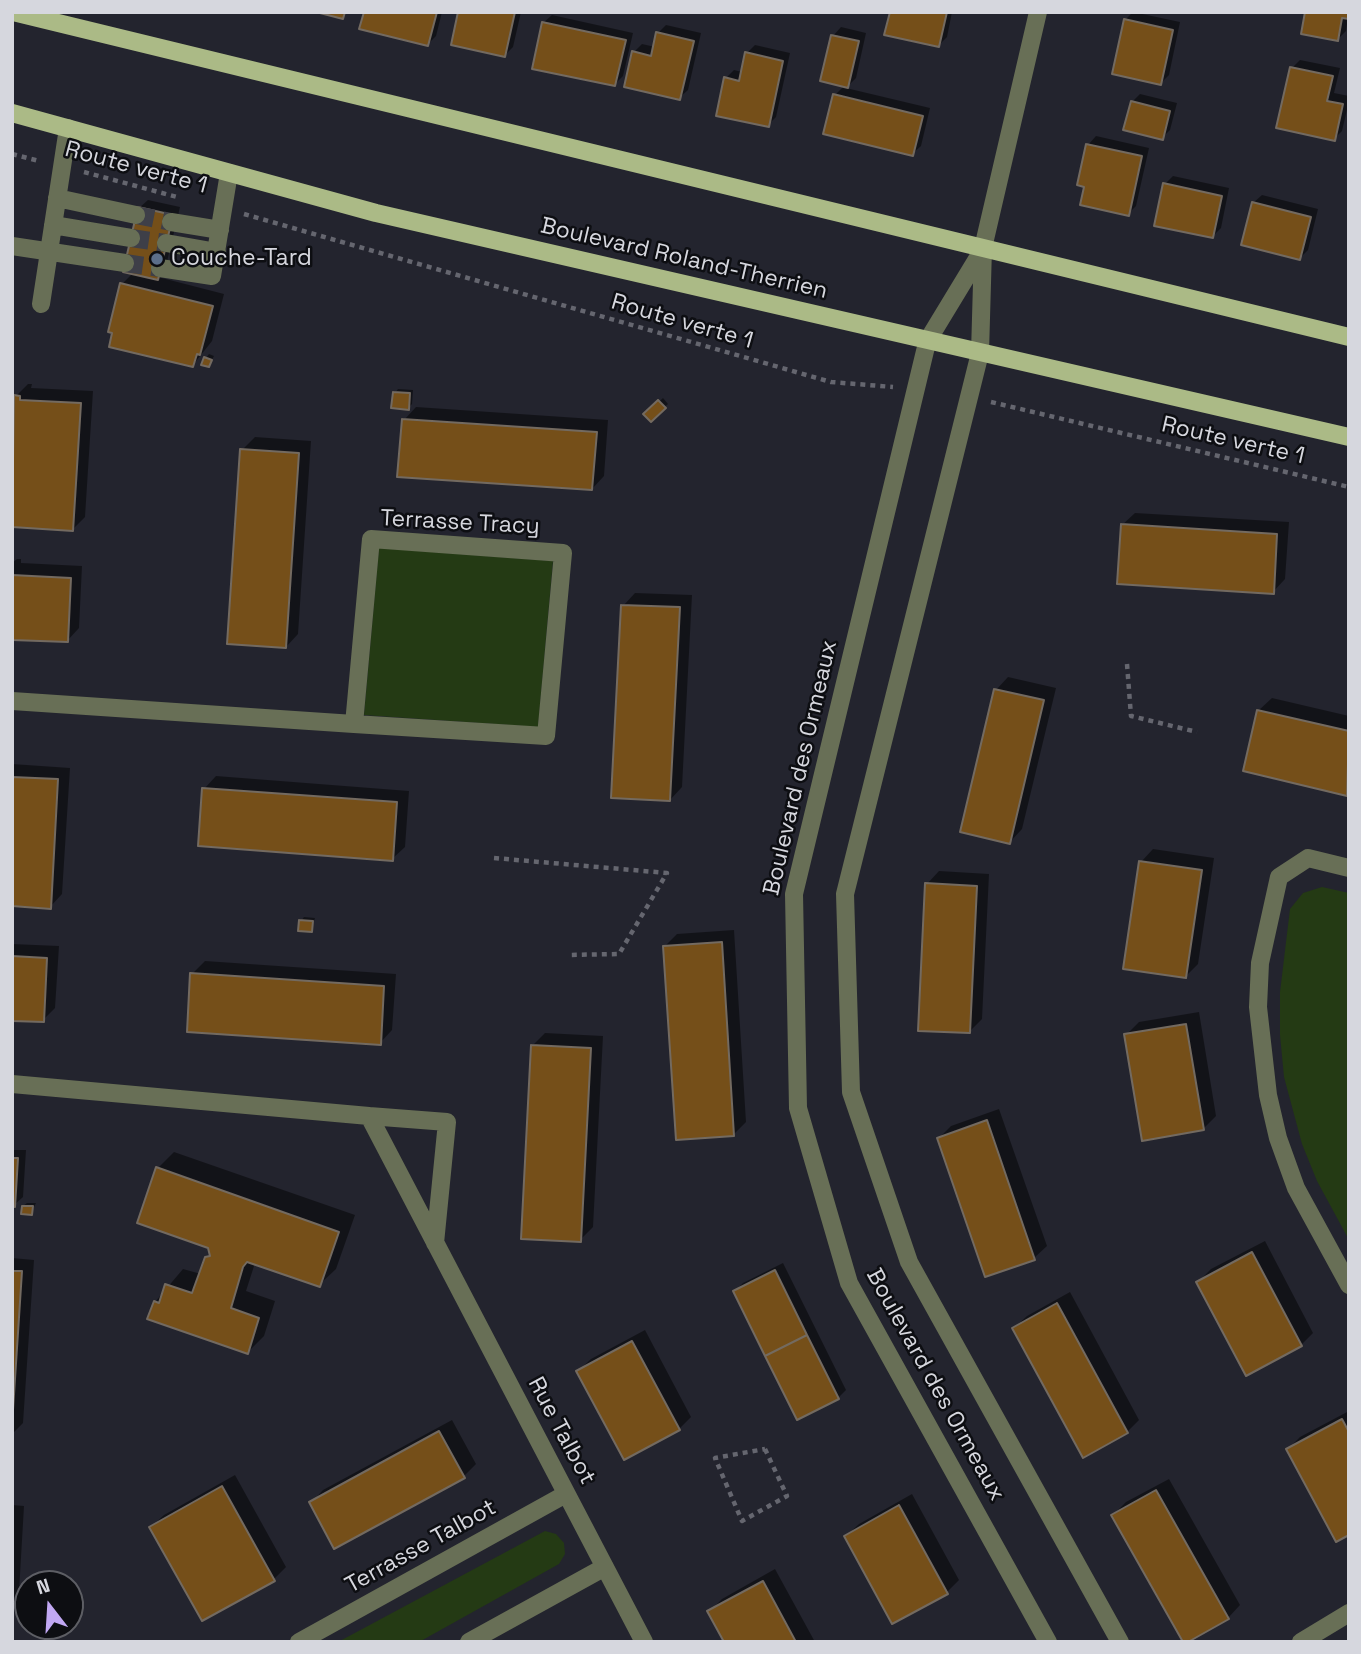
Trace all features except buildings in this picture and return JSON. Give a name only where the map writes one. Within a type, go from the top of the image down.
[{"type":"main road","points":[[13,12],[1349,337]]},
{"type":"main road","name":"Boulevard Roland-Therrien","points":[[12,113],[376,213],[1349,437]]},
{"type":"street","name":"Boulevard des Ormeaux","points":[[1038,12],[984,248],[980,353],[845,894],[851,1092],[909,1262],[1119,1642]]},
{"type":"street","points":[[41,304],[68,128]]},
{"type":"street","points":[[160,268],[212,276],[229,173]]},
{"type":"street","points":[[57,198],[136,215]]},
{"type":"street","points":[[171,222],[220,230]]},
{"type":"street","points":[[53,225],[131,238]]},
{"type":"street","points":[[166,243],[217,253]]},
{"type":"street","points":[[12,246],[125,263]]},
{"type":"street","name":"Boulevard des Ormeaux","points":[[984,248],[928,340],[794,894],[798,1108],[849,1283],[1048,1642]]},
{"type":"street","name":"Terrasse Tracy","points":[[12,701],[354,724],[546,736],[563,553],[371,539],[354,724]]},
{"type":"street","points":[[1349,868],[1308,858],[1279,877],[1260,963],[1258,1007],[1263,1062],[1278,1138],[1296,1188],[1349,1285]]},
{"type":"street","points":[[12,1084],[447,1122],[435,1242]]},
{"type":"street","name":"Rue Talbot","points":[[369,1116],[644,1642]]},
{"type":"street","name":"Terrasse Talbot","points":[[299,1642],[566,1494]]},
{"type":"street","points":[[469,1642],[605,1567]]},
{"type":"street","points":[[1301,1642],[1349,1613]]},
{"type":"path","name":"Route verte 1","points":[[12,154],[184,198]]},
{"type":"path","name":"Route verte 1","points":[[224,209],[831,382],[883,388],[916,385]]},
{"type":"path","name":"Route verte 1","points":[[969,397],[1349,486]]},
{"type":"path","points":[[1127,664],[1131,716],[1197,732]]},
{"type":"path","points":[[494,858],[667,873],[619,954],[567,955]]},
{"type":"path","points":[[765,1449],[787,1496],[741,1521],[715,1458],[765,1449]]},
{"type":"green space","points":[[379,548],[553,561],[538,727],[364,715]]},
{"type":"green space","points":[[1322,887],[1349,893],[1349,1240],[1317,1181],[1302,1144],[1284,1077],[1280,1035],[1280,992],[1290,909],[1303,893]]},
{"type":"green space","points":[[545,1531],[556,1534],[564,1543],[565,1554],[559,1564],[419,1642],[338,1642]]},
{"type":"tunnel","points":[[136,215],[171,222]]},
{"type":"tunnel","points":[[131,238],[166,243]]},
{"type":"tunnel","points":[[125,263],[160,268]]},
{"type":"place","name":"Couche-Tard","points":[[157,259]]}]
